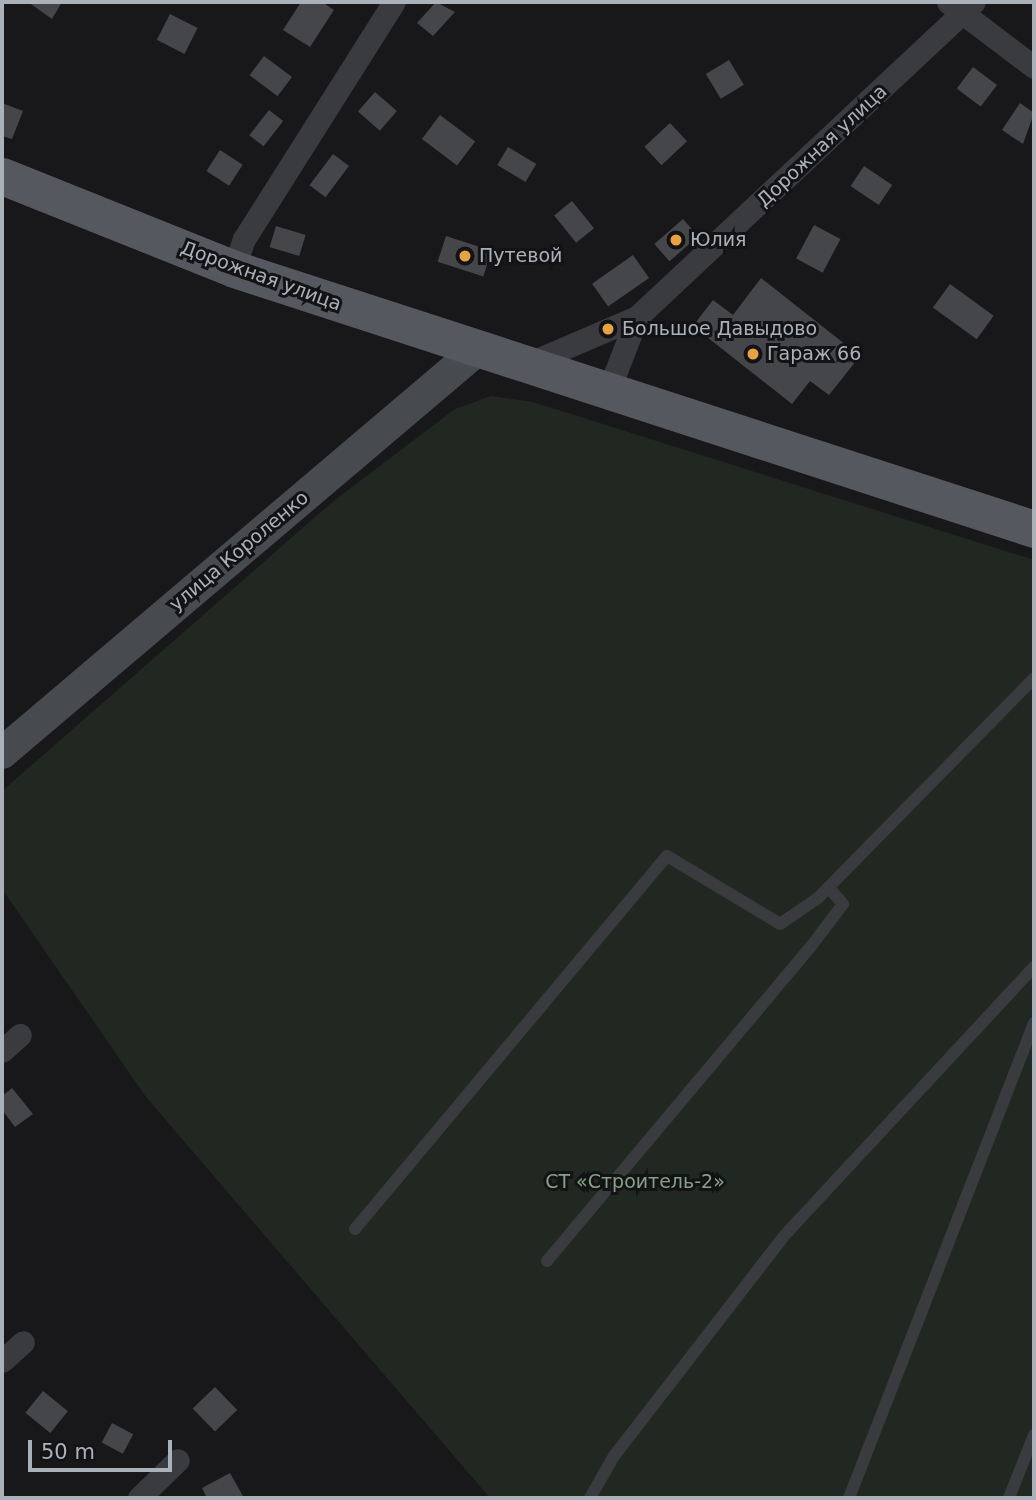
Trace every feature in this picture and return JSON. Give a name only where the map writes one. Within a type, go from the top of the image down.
[{"type":"main road","name":"Дорожная улица","points":[[2,176],[239,254],[477,350],[1034,529]]},
{"type":"street","points":[[239,254],[394,2]]},
{"type":"street","points":[[962,5],[1034,67]]},
{"type":"street","name":"Дорожная улица","points":[[525,366],[637,317],[962,5]]},
{"type":"street","name":"Дорожная улица","points":[[608,392],[637,317]]},
{"type":"street","name":"улица Короленко","points":[[2,753],[477,350]]},
{"type":"street","points":[[2,1051],[19,1035]]},
{"type":"street","points":[[2,1361],[23,1342]]},
{"type":"street","points":[[139,1498],[178,1460]]},
{"type":"lane","points":[[355,1229],[667,856],[780,924],[829,887],[1034,678]]},
{"type":"lane","points":[[547,1261],[809,949],[843,904],[829,887]]},
{"type":"lane","points":[[590,1498],[614,1456],[783,1237],[1034,967]]},
{"type":"lane","points":[[849,1498],[1034,1023]]},
{"type":"lane","points":[[1009,1498],[1034,1435]]},
{"type":"green space","name":"СТ «Строитель-2»","points":[[491,396],[533,402],[1034,560],[1034,1498],[490,1498],[146,1097],[2,889],[2,791],[331,503],[455,409]]},
{"type":"building","points":[[28,2],[62,2],[52,19]]},
{"type":"building","points":[[301,2],[322,2],[334,10],[310,47],[283,30]]},
{"type":"building","points":[[436,2],[455,12],[433,36],[417,23]]},
{"type":"building","points":[[170,14],[198,28],[184,54],[157,40]]},
{"type":"building","points":[[264,56],[292,77],[278,96],[250,75]]},
{"type":"building","points":[[729,60],[744,85],[721,99],[706,74]]},
{"type":"building","points":[[973,67],[997,85],[981,107],[957,89]]},
{"type":"building","points":[[375,92],[397,111],[380,131],[358,112]]},
{"type":"building","points":[[2,103],[23,111],[12,139],[2,136]]},
{"type":"building","points":[[1020,103],[1034,113],[1023,144],[1002,130]]},
{"type":"building","points":[[269,110],[283,121],[263,146],[249,135]]},
{"type":"building","points":[[440,115],[475,141],[457,165],[422,139]]},
{"type":"building","points":[[670,123],[687,141],[661,165],[644,147]]},
{"type":"building","points":[[508,147],[536,164],[525,182],[497,165]]},
{"type":"building","points":[[220,150],[243,165],[229,186],[206,171]]},
{"type":"building","points":[[333,154],[349,166],[326,197],[310,185]]},
{"type":"building","points":[[864,166],[892,185],[879,205],[851,186]]},
{"type":"building","points":[[572,201],[594,228],[576,243],[554,215]]},
{"type":"building","name":"Юлия","points":[[683,219],[698,236],[669,261],[654,244]]},
{"type":"building","points":[[814,225],[840,239],[823,273],[796,259]]},
{"type":"building","points":[[276,226],[306,235],[299,256],[270,247]]},
{"type":"building","name":"Путевой","points":[[446,236],[492,251],[483,277],[438,262]]},
{"type":"building","points":[[633,255],[649,278],[608,307],[592,284]]},
{"type":"building","points":[[761,278],[860,356],[829,395],[810,381],[792,404],[693,326],[713,300],[733,315]]},
{"type":"building","points":[[950,284],[994,316],[977,339],[933,307]]},
{"type":"building","points":[[12,1088],[33,1114],[15,1127],[2,1110],[2,1096]]},
{"type":"building","points":[[215,1387],[237,1410],[215,1432],[193,1409]]},
{"type":"building","points":[[43,1391],[68,1411],[50,1433],[25,1413]]},
{"type":"building","points":[[112,1423],[133,1434],[123,1454],[102,1442]]},
{"type":"building","points":[[230,1473],[244,1498],[207,1498],[202,1488]]},
{"type":"place","name":"Юлия","points":[[676,240]]},
{"type":"place","name":"Путевой","points":[[465,256]]},
{"type":"place","name":"Большое Давыдово","points":[[608,329]]},
{"type":"place","name":"Гараж 66","points":[[753,354]]}]
